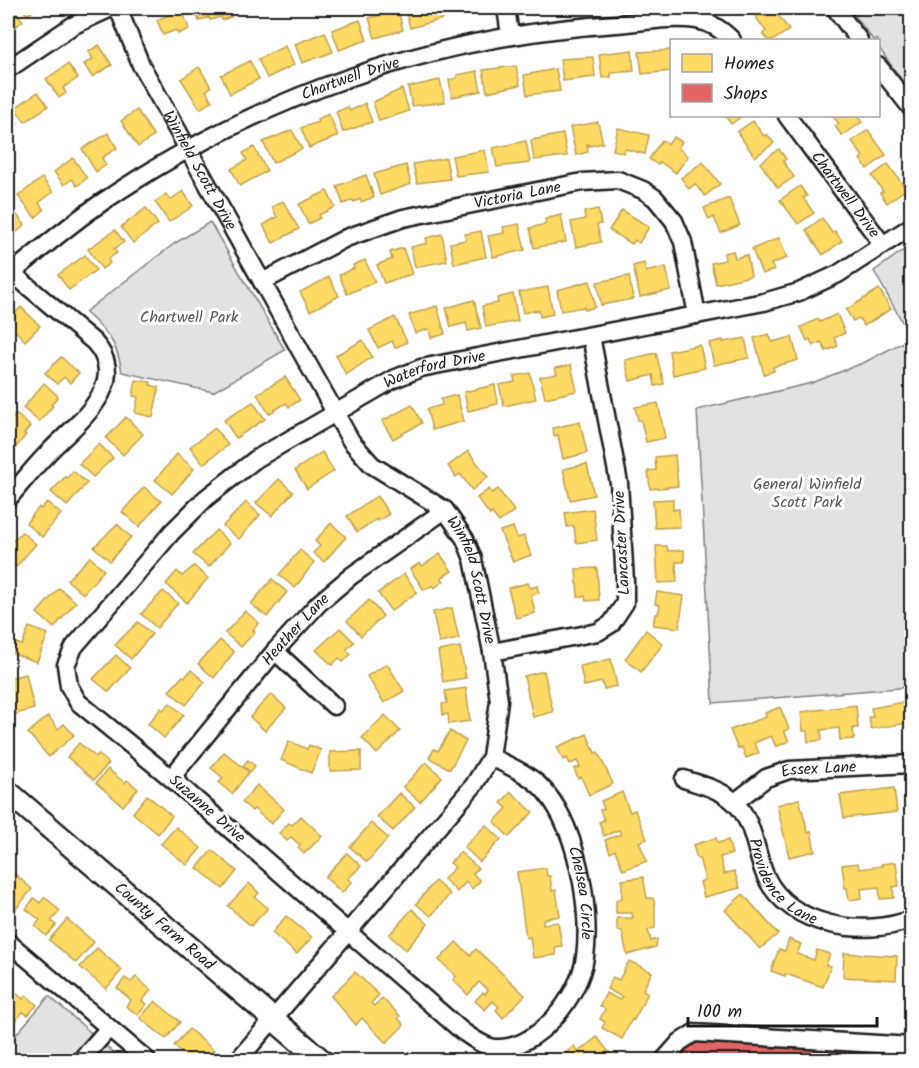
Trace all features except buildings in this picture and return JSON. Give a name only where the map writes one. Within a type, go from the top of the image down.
[{"type":"main road","name":"County Farm Road","points":[[8,792],[321,1060]]},
{"type":"street","points":[[8,69],[72,26],[111,8]]},
{"type":"street","name":"Winfield Scott Drive","points":[[118,8],[141,65],[351,441],[372,465],[445,510],[465,539],[473,559],[492,652],[499,708],[491,757],[474,785],[238,1060]]},
{"type":"street","points":[[506,8],[510,35]]},
{"type":"street","points":[[835,8],[858,39]]},
{"type":"street","name":"Chartwell Drive","points":[[8,499],[46,454],[98,401],[106,384],[102,353],[94,342],[10,275],[99,205],[188,149],[277,105],[354,75],[430,52],[510,35],[591,26],[699,20],[715,27],[731,39]]},
{"type":"street","points":[[880,67],[912,109]]},
{"type":"street","name":"Chartwell Drive","points":[[788,117],[883,245]]},
{"type":"street","name":"Victoria Lane","points":[[262,282],[346,238],[403,218],[582,182],[618,180],[643,190],[655,198],[674,220],[683,242],[697,315]]},
{"type":"street","name":"Waterford Drive","points":[[69,686],[66,665],[74,647],[186,517],[221,485],[256,459],[394,379],[422,368],[764,302],[799,292],[838,274],[912,226]]},
{"type":"street","name":"Lancaster Drive","points":[[492,652],[598,632],[611,624],[625,603],[619,483],[591,336]]},
{"type":"street","name":"Heather Lane","points":[[171,778],[275,651],[312,611],[351,576],[445,510]]},
{"type":"street","points":[[275,651],[334,706]]},
{"type":"street","name":"Suzanne Drive","points":[[69,686],[78,702],[171,778],[349,932]]},
{"type":"street","name":"Chelsea Circle","points":[[349,932],[462,1031],[494,1048],[526,1042],[543,1030],[561,1009],[576,984],[585,959],[586,927],[583,887],[577,859],[568,834],[546,793],[531,779],[491,757]]},
{"type":"street","name":"Essex Lane","points":[[735,802],[766,778],[789,770],[912,764]]},
{"type":"street","name":"Providence Lane","points":[[684,779],[711,788],[735,802],[752,830],[767,879],[780,898],[792,908],[827,925],[885,926],[912,920]]},
{"type":"street","points":[[8,942],[147,1060]]},
{"type":"street","points":[[81,1060],[109,1028]]},
{"type":"street","points":[[664,1060],[680,1042],[694,1033],[912,1046]]},
{"type":"green space","points":[[849,8],[911,8],[911,93],[880,49],[880,39],[872,39]]},
{"type":"green space","name":"Chartwell Park","points":[[210,222],[285,350],[213,392],[122,372],[117,352],[110,338],[85,312],[175,243]]},
{"type":"green space","points":[[911,245],[911,338],[874,271]]},
{"type":"green space","name":"General Winfield Scott Park","points":[[911,338],[911,687],[713,703],[697,410],[812,383],[865,362]]},
{"type":"green space","points":[[49,996],[122,1060],[8,1060],[8,1044]]}]
